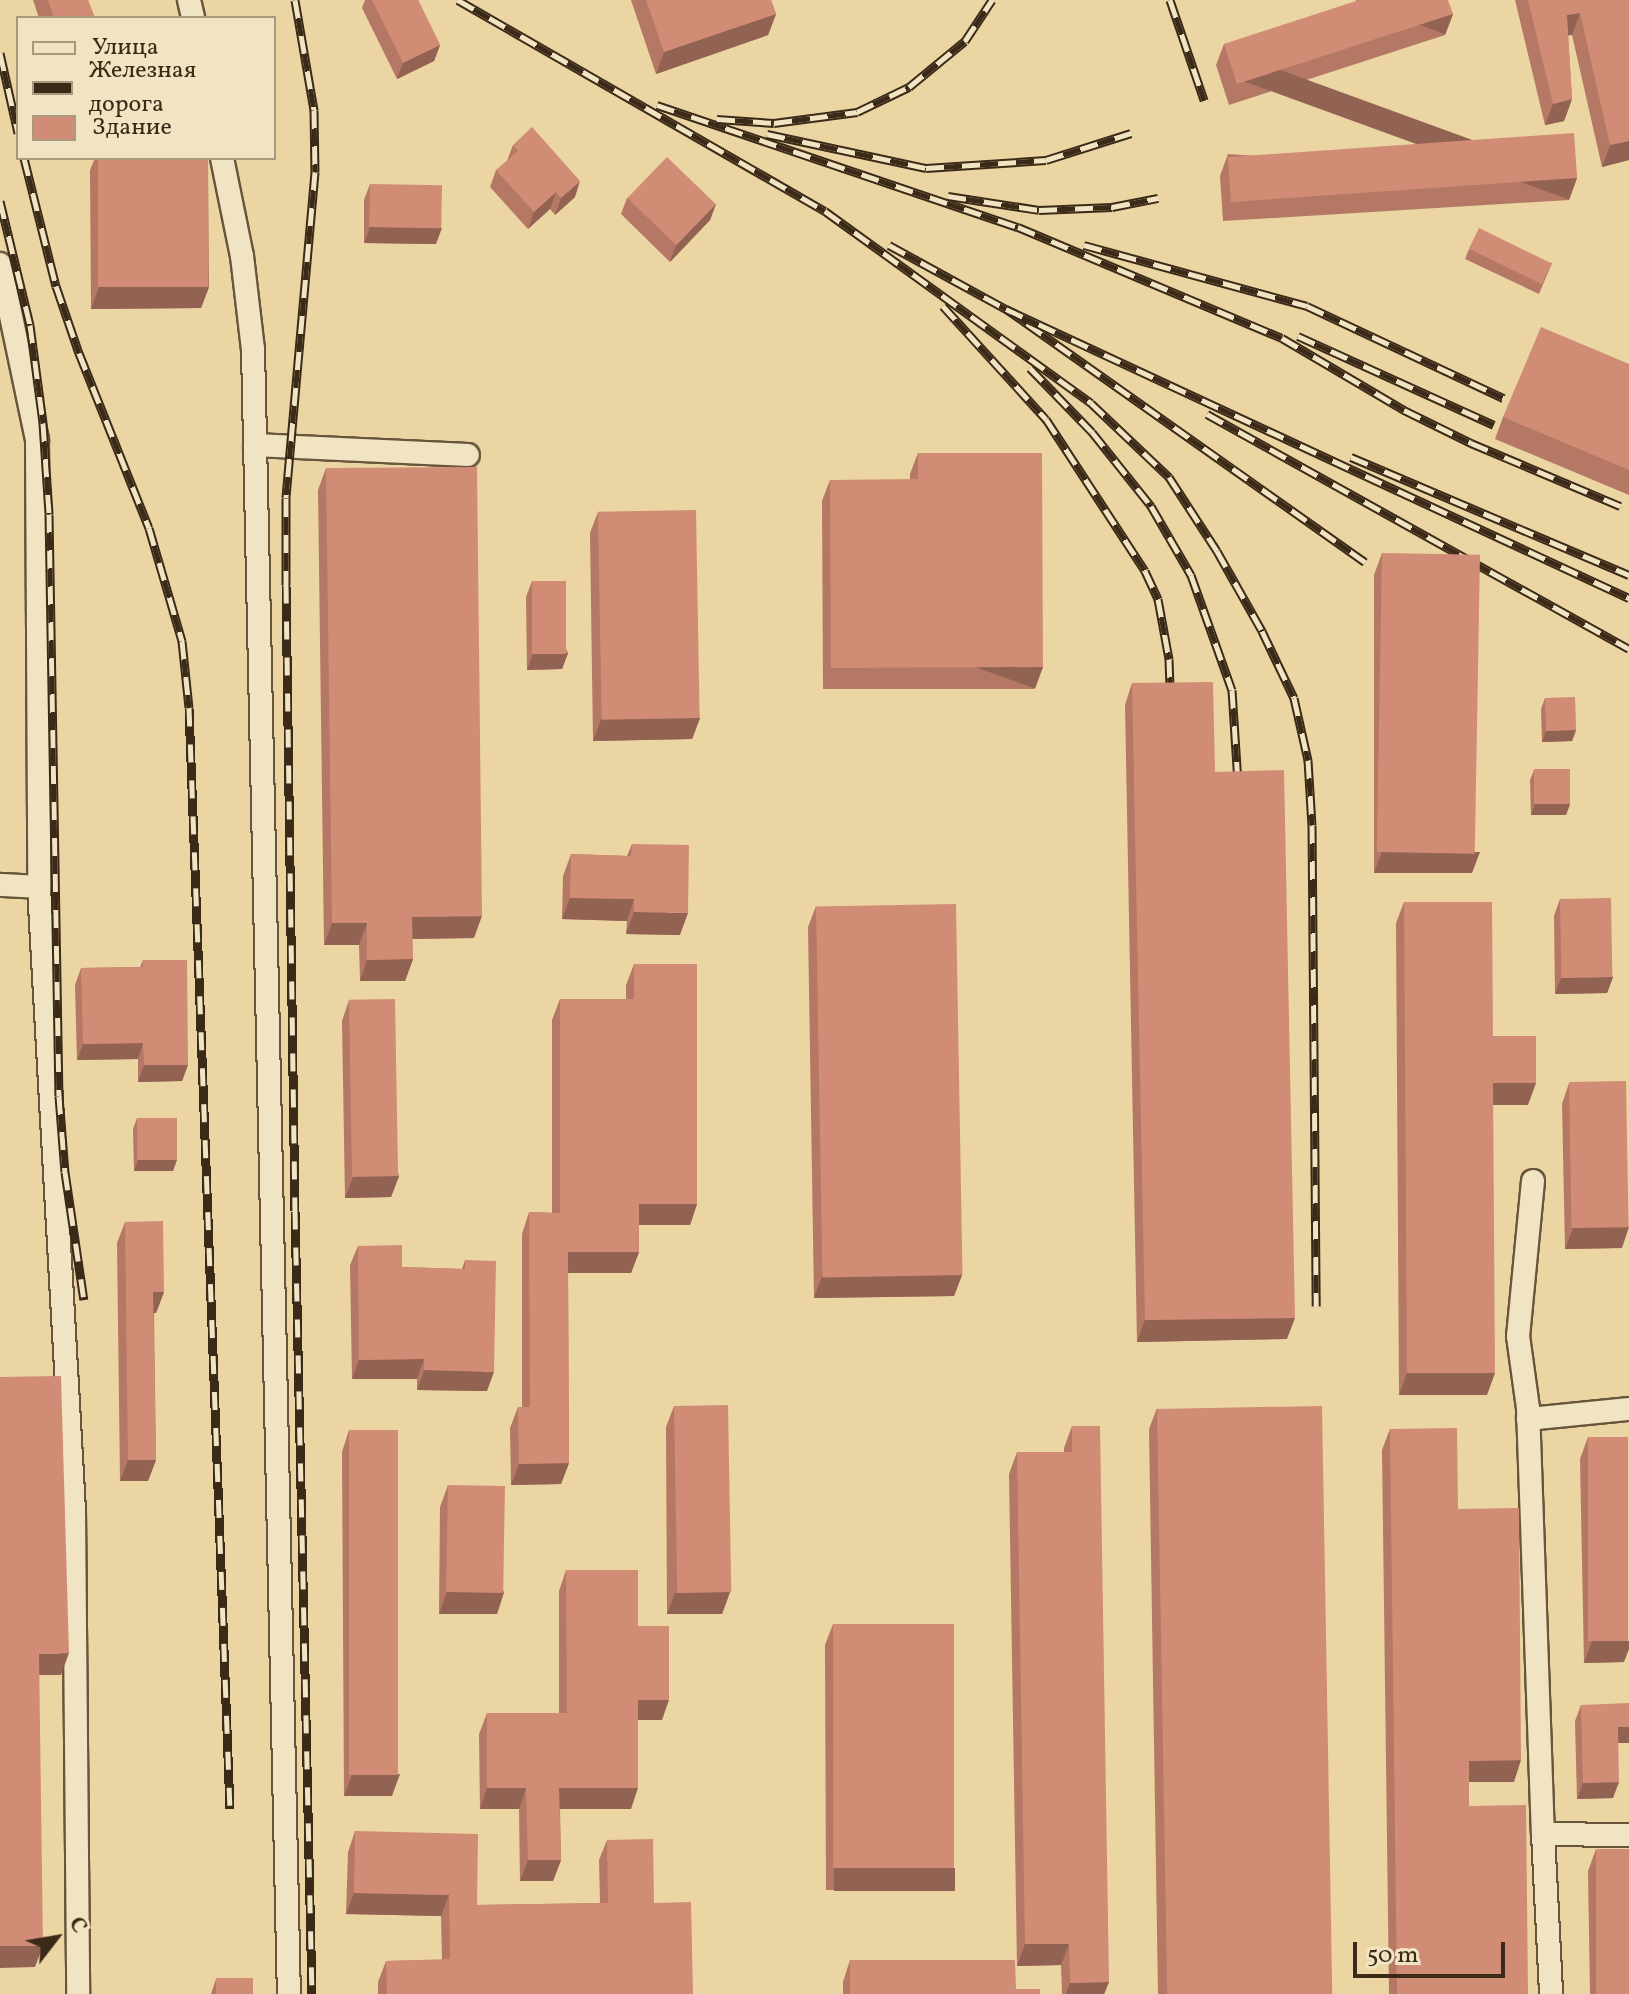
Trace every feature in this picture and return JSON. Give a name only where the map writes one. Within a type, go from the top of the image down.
[{"type":"lane","points":[[222,160],[242,256],[253,349],[289,1994]]},
{"type":"lane","points":[[0,264],[37,440],[39,887],[74,1511],[78,1994]]},
{"type":"lane","points":[[255,445],[468,455]]},
{"type":"lane","points":[[0,885],[39,887]]},
{"type":"lane","points":[[1533,1181],[1518,1336],[1528,1419],[1551,1994]]},
{"type":"lane","points":[[1528,1419],[1629,1409]]},
{"type":"lane","points":[[1543,1834],[1629,1835]]},
{"type":"building","points":[[48,0],[88,0],[94,16],[53,16]]},
{"type":"building","points":[[372,0],[418,0],[440,45],[403,63]]},
{"type":"building","points":[[646,0],[771,0],[776,14],[664,52]]},
{"type":"building","points":[[1359,0],[1448,0],[1453,14],[1237,84],[1224,44]]},
{"type":"building","points":[[1528,0],[1629,0],[1629,141],[1610,145],[1580,13],[1567,15],[1572,99],[1553,104]]},
{"type":"building","points":[[532,127],[580,181],[561,198],[556,192],[534,212],[496,170],[518,151],[513,145]]},
{"type":"building","points":[[1574,133],[1577,178],[1231,202],[1228,157]]},
{"type":"building","points":[[667,157],[716,204],[676,245],[627,198]]},
{"type":"building","points":[[98,160],[208,160],[208,287],[98,287]]},
{"type":"building","points":[[370,184],[442,185],[441,228],[369,227]]},
{"type":"building","points":[[1479,228],[1552,264],[1542,284],[1469,249]]},
{"type":"building","points":[[1541,327],[1629,364],[1629,470],[1503,417]]},
{"type":"building","points":[[918,453],[1042,453],[1043,667],[831,668],[830,480],[918,479]]},
{"type":"building","points":[[477,467],[482,916],[412,917],[413,959],[367,960],[367,923],[332,923],[326,468]]},
{"type":"building","points":[[696,510],[700,718],[602,720],[598,512]]},
{"type":"building","points":[[1382,553],[1480,555],[1475,854],[1377,852]]},
{"type":"building","points":[[532,581],[566,581],[566,654],[532,654]]},
{"type":"building","points":[[1213,682],[1215,772],[1284,770],[1295,1318],[1145,1320],[1132,683]]},
{"type":"building","points":[[1575,697],[1576,730],[1546,731],[1545,698]]},
{"type":"building","points":[[1534,769],[1570,769],[1570,804],[1534,804]]},
{"type":"building","points":[[632,844],[689,845],[688,913],[634,912],[634,899],[570,898],[571,854],[631,856]]},
{"type":"building","points":[[1611,898],[1612,977],[1561,978],[1560,899]]},
{"type":"building","points":[[1404,902],[1492,902],[1493,1036],[1536,1036],[1536,1083],[1493,1083],[1495,1373],[1407,1373]]},
{"type":"building","points":[[956,904],[962,1275],[822,1277],[816,906]]},
{"type":"building","points":[[143,960],[187,960],[188,1065],[144,1065],[143,1043],[83,1044],[81,968],[143,967]]},
{"type":"building","points":[[634,964],[697,964],[697,1204],[639,1204],[639,1252],[568,1252],[569,1463],[519,1464],[518,1407],[530,1407],[529,1212],[560,1213],[560,999],[634,999]]},
{"type":"building","points":[[395,999],[398,1176],[352,1177],[349,1000]]},
{"type":"building","points":[[1626,1081],[1629,1227],[1572,1228],[1569,1082]]},
{"type":"building","points":[[137,1118],[177,1118],[177,1160],[137,1160]]},
{"type":"building","points":[[163,1221],[164,1292],[153,1292],[156,1460],[128,1460],[125,1222]]},
{"type":"building","points":[[402,1245],[402,1267],[465,1269],[465,1260],[496,1261],[494,1372],[424,1370],[424,1359],[359,1360],[358,1246]]},
{"type":"building","points":[[61,1376],[69,1653],[39,1654],[43,1946],[0,1946],[0,1377]]},
{"type":"building","points":[[728,1405],[731,1592],[677,1593],[674,1406]]},
{"type":"building","points":[[1322,1406],[1332,1994],[1167,1994],[1157,1409]]},
{"type":"building","points":[[1072,1426],[1100,1426],[1109,1982],[1070,1983],[1069,1944],[1025,1944],[1017,1452],[1072,1452]]},
{"type":"building","points":[[1457,1428],[1458,1509],[1519,1508],[1521,1760],[1469,1761],[1469,1806],[1526,1805],[1528,1994],[1397,1994],[1390,1429]]},
{"type":"building","points":[[349,1430],[398,1430],[398,1775],[349,1775]]},
{"type":"building","points":[[1588,1437],[1628,1437],[1628,1641],[1588,1641]]},
{"type":"building","points":[[448,1485],[505,1486],[503,1593],[446,1592]]},
{"type":"building","points":[[566,1570],[638,1570],[638,1626],[669,1626],[669,1700],[638,1700],[638,1788],[559,1788],[561,1860],[528,1860],[526,1788],[487,1788],[487,1713],[567,1713]]},
{"type":"building","points":[[833,1624],[954,1624],[954,1868],[833,1868]]},
{"type":"building","points":[[1629,1703],[1629,1727],[1618,1727],[1619,1782],[1583,1783],[1581,1705]]},
{"type":"building","points":[[355,1831],[478,1834],[477,1905],[608,1903],[607,1840],[653,1839],[654,1903],[691,1902],[693,1994],[387,1994],[386,1961],[450,1959],[449,1895],[354,1893]]},
{"type":"building","points":[[1596,1849],[1629,1849],[1629,1994],[1596,1994]]},
{"type":"building","points":[[850,1960],[1015,1960],[1016,1989],[1040,1989],[1040,1994],[850,1994]]},
{"type":"building","points":[[216,1978],[253,1978],[253,1994],[216,1994]]},
{"type":"railway","points":[[295,0],[314,110],[315,172],[286,498],[295,1211],[312,1994]]},
{"type":"railway","points":[[458,0],[825,211],[1091,403],[1169,477],[1217,551],[1262,631],[1294,698],[1308,760],[1312,825],[1316,1306]]},
{"type":"railway","points":[[717,119],[774,123],[857,112],[909,87],[965,41],[992,0]]},
{"type":"railway","points":[[1170,0],[1204,100]]},
{"type":"railway","points":[[0,53],[16,124]]},
{"type":"railway","points":[[657,105],[1018,227],[1282,338],[1404,410],[1471,443],[1620,506]]},
{"type":"railway","points":[[767,134],[926,168],[1046,160],[1131,133]]},
{"type":"railway","points":[[24,160],[56,286],[79,353],[149,528],[182,641],[189,708],[230,1808]]},
{"type":"railway","points":[[948,196],[1039,210],[1112,207],[1158,198]]},
{"type":"railway","points":[[0,201],[30,325],[43,423],[49,514],[59,1096],[65,1172],[84,1300]]},
{"type":"railway","points":[[889,245],[1015,314]]},
{"type":"railway","points":[[1084,245],[1307,306],[1503,398]]},
{"type":"railway","points":[[943,306],[1046,419],[1145,571],[1158,599],[1169,659],[1170,689]]},
{"type":"railway","points":[[1365,562],[1006,309],[1629,598]]},
{"type":"railway","points":[[1298,336],[1494,425]]},
{"type":"railway","points":[[1030,368],[1092,432],[1151,506],[1191,575],[1232,690],[1238,784]]},
{"type":"railway","points":[[1207,414],[1629,649]]},
{"type":"railway","points":[[1351,457],[1629,575]]}]
